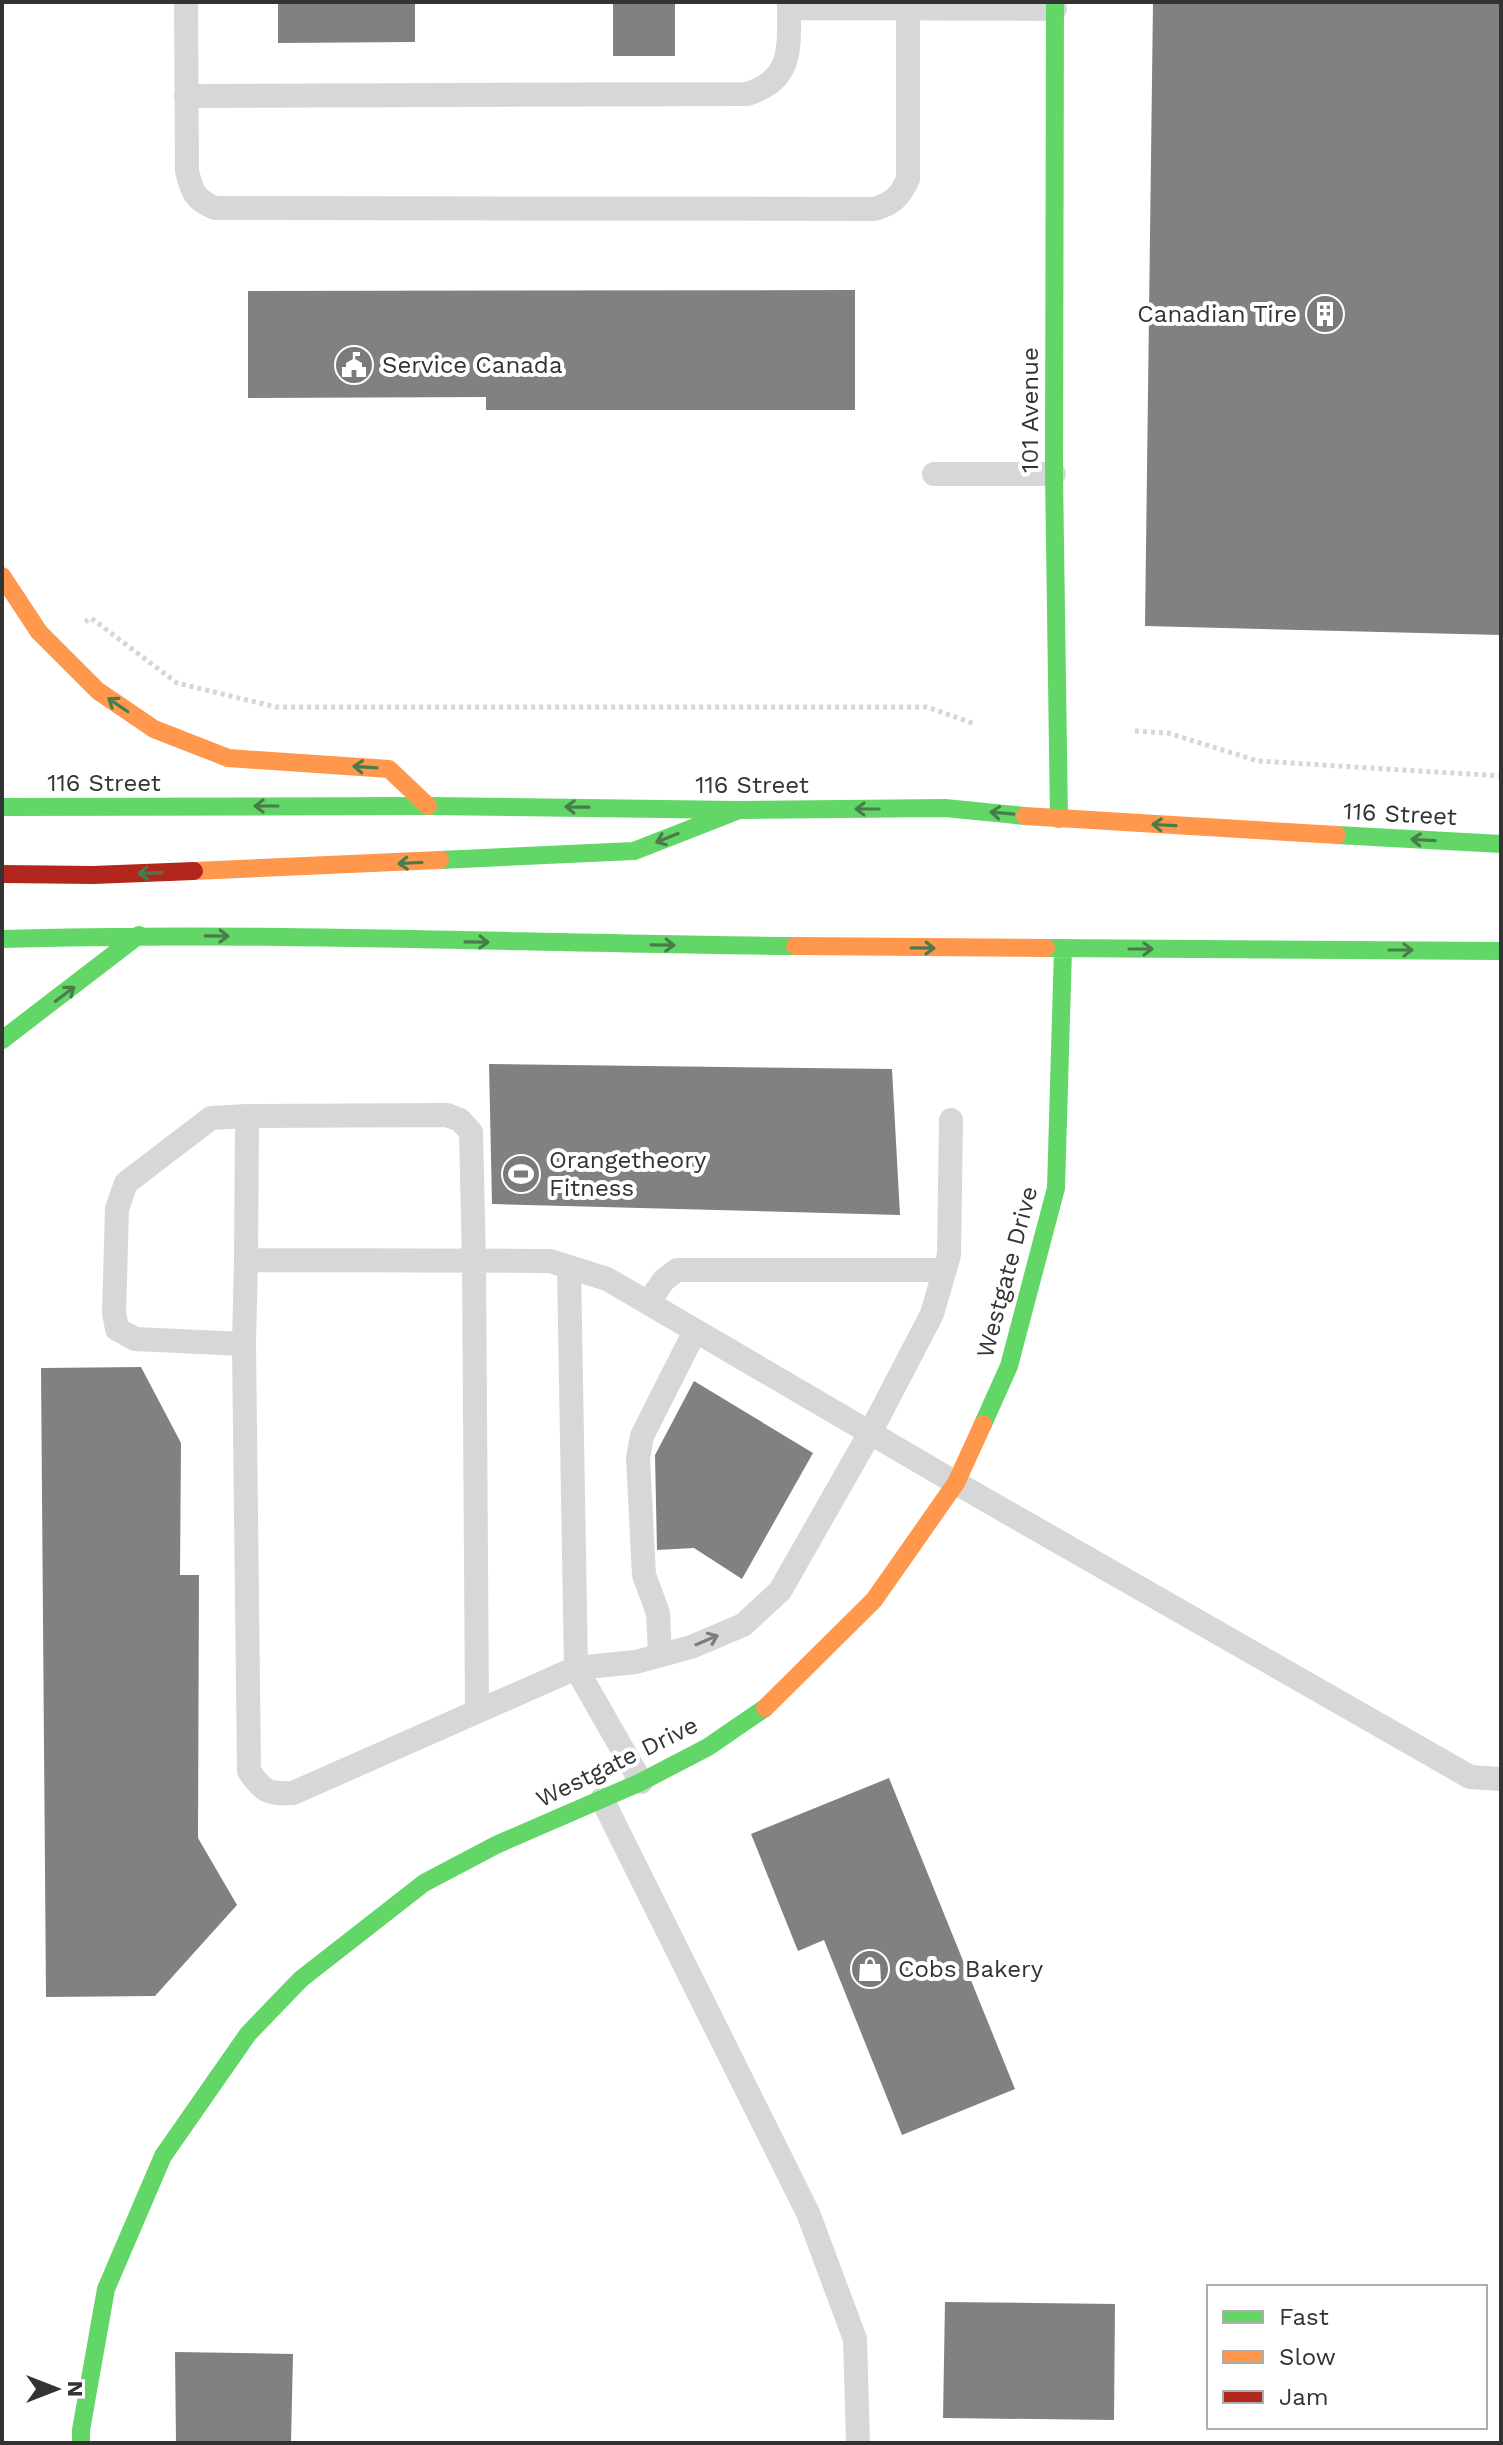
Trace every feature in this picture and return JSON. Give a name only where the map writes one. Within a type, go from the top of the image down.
[{"type":"main road","name":"101 Avenue","points":[[1055,5],[1054,474],[1059,819]]},
{"type":"main road","points":[[2,576],[39,632],[98,691],[154,729],[228,758],[389,769],[428,806]]},
{"type":"main road","name":"116 Street","points":[[2,807],[945,808],[1059,819],[1501,844]]},
{"type":"main road","points":[[2,874],[93,875],[634,851],[739,810]]},
{"type":"main road","points":[[2,939],[139,935],[585,944],[1501,951]]},
{"type":"main road","points":[[2,1040],[139,935]]},
{"type":"main road","name":"Westgate Drive","points":[[81,2443],[106,2289],[163,2156],[248,2034],[301,1979],[424,1883],[496,1845],[641,1782],[708,1747],[770,1705],[874,1600],[956,1483],[1009,1366],[1056,1188],[1063,949]]},
{"type":"lane","points":[[186,2],[187,171],[192,189],[201,202],[215,208],[874,209],[889,205],[902,193],[908,179],[908,9]]},
{"type":"lane","points":[[186,96],[747,94],[773,82],[782,69],[789,53],[789,5],[908,9],[1055,5]]},
{"type":"lane","points":[[934,474],[1054,474]]},
{"type":"lane","points":[[1453,950],[1501,959]]},
{"type":"lane","points":[[244,1344],[135,1339],[117,1329],[114,1313],[117,1209],[126,1183],[211,1118],[447,1115],[460,1120],[471,1132],[477,1711]]},
{"type":"lane","points":[[247,1116],[244,1344],[249,1771],[259,1786],[273,1793],[293,1793],[576,1668],[636,1662],[691,1647],[743,1625],[780,1591],[870,1433],[932,1314],[949,1255],[951,1120]]},
{"type":"lane","points":[[246,1260],[550,1261],[607,1279],[1470,1777],[1501,1779]]},
{"type":"lane","points":[[569,1267],[576,1668],[641,1782]]},
{"type":"lane","points":[[648,1303],[664,1280],[677,1270],[945,1270]]},
{"type":"lane","points":[[660,1655],[658,1613],[644,1575],[638,1458],[642,1436],[695,1331]]},
{"type":"lane","points":[[602,1799],[808,2213],[855,2339],[858,2443]]},
{"type":"path","points":[[82,625],[91,618],[177,683],[276,707],[927,707],[975,724]]},
{"type":"path","points":[[1135,731],[1168,733],[1258,761],[1501,776]]},
{"type":"building","points":[[278,2],[415,2],[415,42],[278,43]]},
{"type":"building","points":[[613,2],[675,2],[675,56],[613,56]]},
{"type":"building","name":"Canadian Tire","points":[[1153,2],[1501,2],[1501,635],[1145,626]]},
{"type":"building","points":[[855,290],[855,410],[486,410],[486,397],[248,398],[248,291]]},
{"type":"building","points":[[489,1064],[892,1069],[900,1215],[492,1204]]},
{"type":"building","points":[[141,1367],[181,1443],[180,1575],[199,1575],[198,1838],[237,1905],[155,1996],[46,1997],[41,1368]]},
{"type":"building","points":[[694,1381],[813,1453],[742,1579],[694,1548],[657,1550],[655,1455]]},
{"type":"building","points":[[889,1778],[1015,2089],[902,2135],[824,1940],[798,1951],[751,1834]]},
{"type":"building","points":[[945,2302],[1115,2304],[1114,2420],[943,2418]]},
{"type":"building","points":[[175,2352],[293,2354],[291,2443],[176,2443]]},
{"type":"traffic: fast","points":[[1055,2],[1054,474],[1059,819]]},
{"type":"traffic: fast","points":[[2,807],[945,808],[1025,816]]},
{"type":"traffic: fast","points":[[440,860],[634,851],[739,810]]},
{"type":"traffic: fast","points":[[1337,835],[1501,844]]},
{"type":"traffic: fast","points":[[2,1040],[139,935]]},
{"type":"traffic: fast","points":[[2,939],[200,936],[795,946]]},
{"type":"traffic: fast","points":[[1046,948],[1501,951]]},
{"type":"traffic: fast","points":[[983,1424],[1009,1366],[1056,1188],[1063,949]]},
{"type":"traffic: fast","points":[[81,2443],[106,2289],[163,2156],[248,2034],[301,1979],[424,1883],[496,1845],[641,1782],[708,1747],[765,1708]]},
{"type":"traffic: slow","points":[[2,576],[39,632],[98,691],[154,729],[228,758],[389,769],[428,806]]},
{"type":"traffic: slow","points":[[1025,816],[1337,835]]},
{"type":"traffic: slow","points":[[194,871],[440,860]]},
{"type":"traffic: slow","points":[[795,946],[1046,948]]},
{"type":"traffic: slow","points":[[765,1708],[874,1600],[956,1483],[983,1424]]},
{"type":"traffic: jam","points":[[2,874],[93,875],[194,871]]},
{"type":"place","name":"Canadian Tire","points":[[1325,314]]},
{"type":"place","name":"Service Canada","points":[[354,365]]},
{"type":"place","name":"Orangetheory Fitness","points":[[521,1174]]},
{"type":"place","name":"Cobs Bakery","points":[[870,1969]]}]
